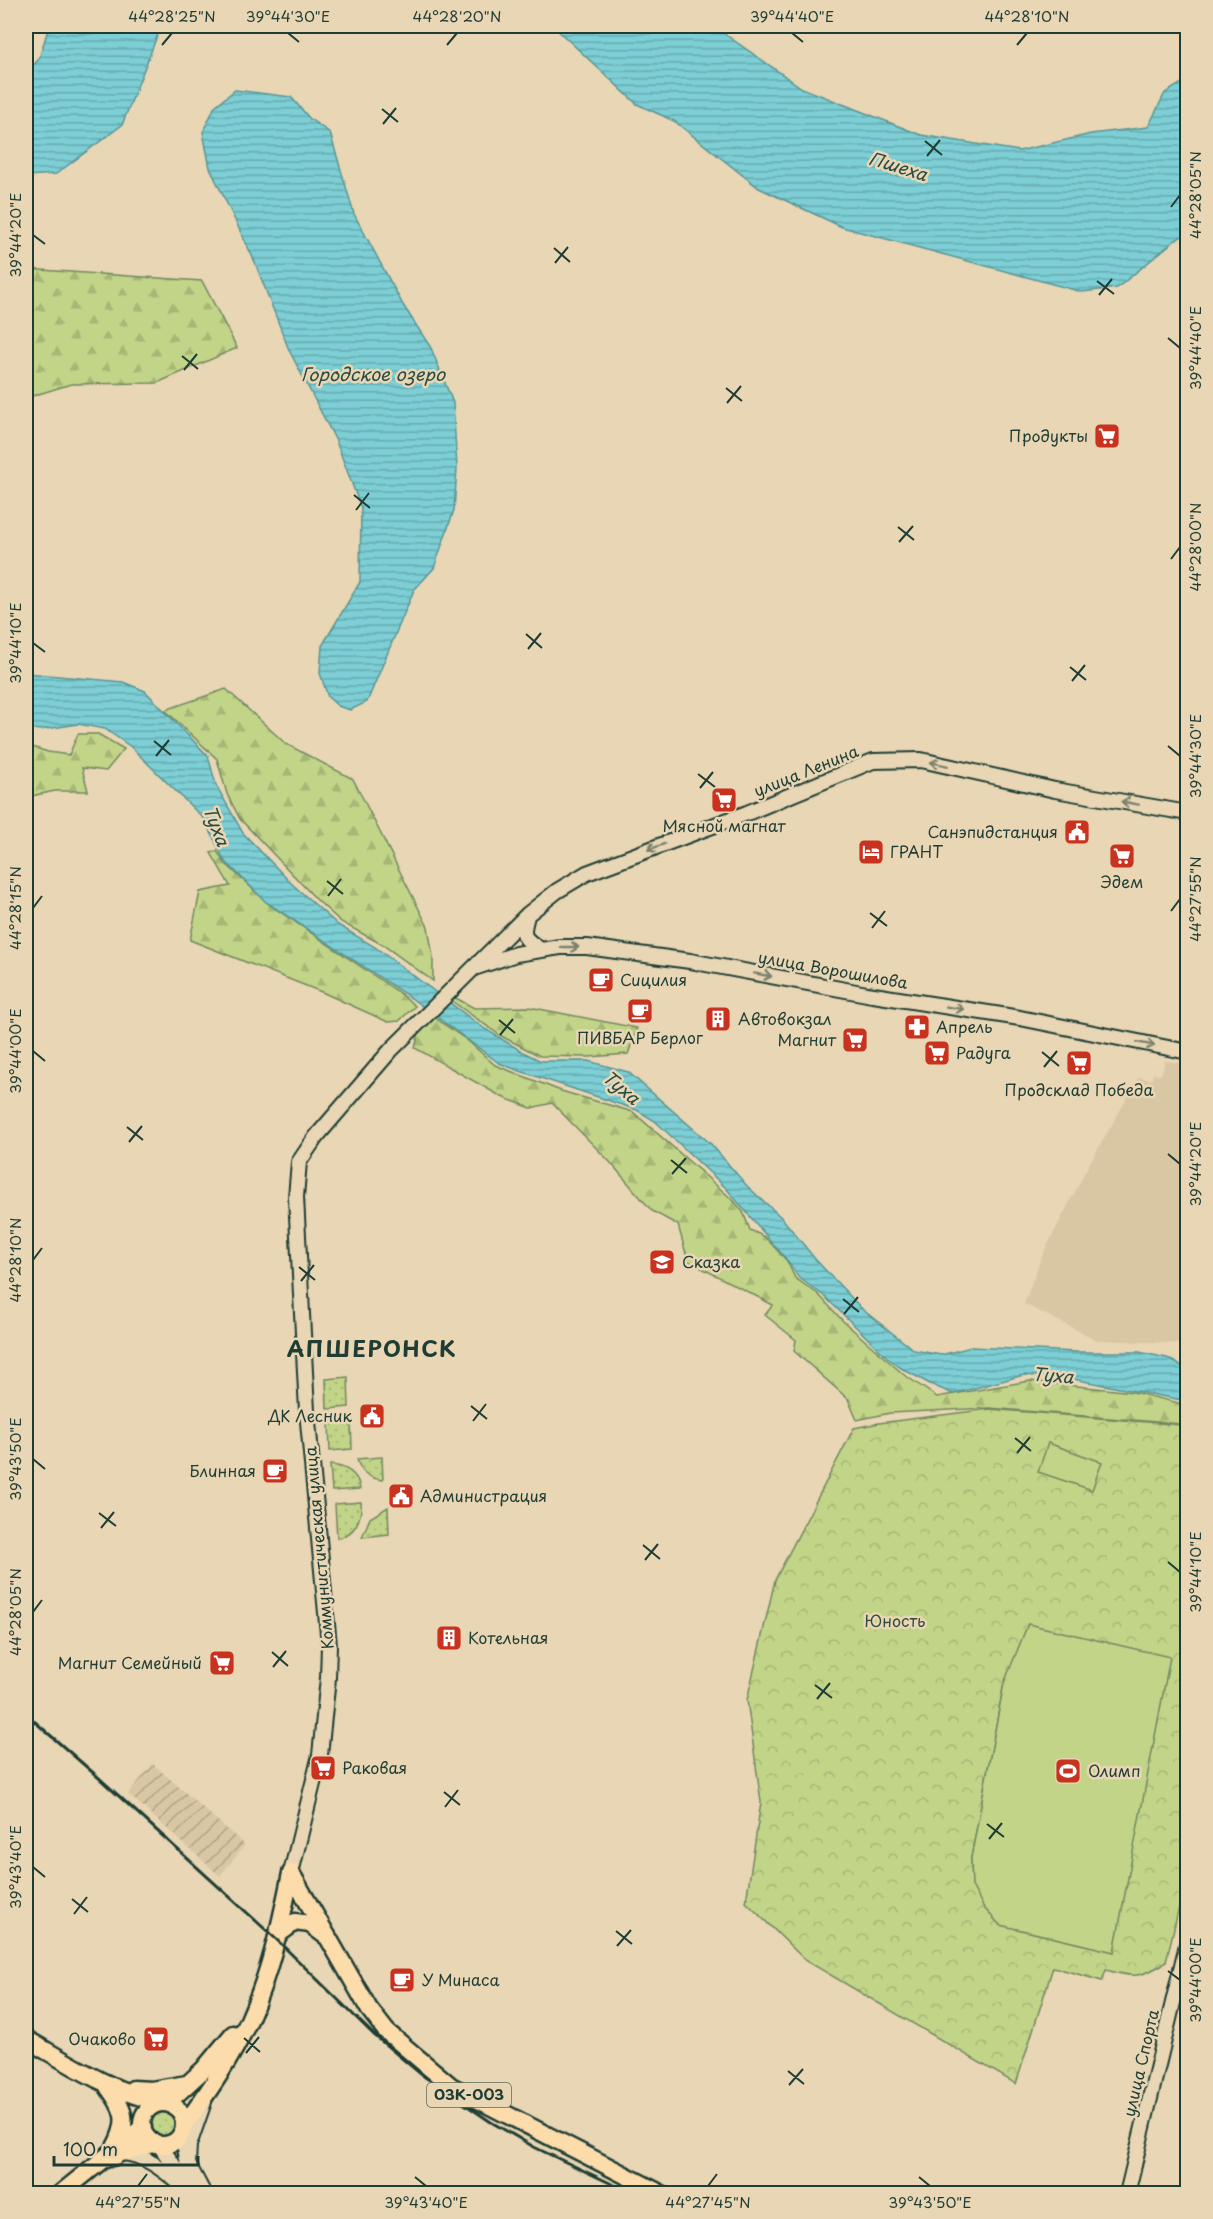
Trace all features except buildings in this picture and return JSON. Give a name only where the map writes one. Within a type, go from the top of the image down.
[{"type":"main road","name":"улица Ленина","points":[[411,1028],[528,914],[557,891],[587,873],[747,813],[873,761],[921,760],[1055,790],[1188,813]]},
{"type":"main road","points":[[528,914],[523,931],[524,937],[541,950]]},
{"type":"main road","name":"улица Ворошилова","points":[[472,969],[516,954],[560,947],[587,947],[690,961],[867,994],[1020,1018],[1188,1052]]},
{"type":"main road","name":"Коммунистическая улица","points":[[183,2129],[236,2046],[259,1993],[280,1932],[291,1873],[320,1755],[328,1678],[328,1645],[307,1411],[296,1197],[299,1162],[336,1112],[411,1028]]},
{"type":"main road","points":[[291,1873],[327,1937]]},
{"type":"main road","points":[[280,1932],[295,1922],[310,1924],[327,1937]]},
{"type":"main road","name":"03К-003","points":[[327,1937],[369,2009],[386,2031],[452,2086],[662,2193]]},
{"type":"main road","name":"улица Спорта","points":[[1127,2193],[1188,1940]]},
{"type":"main road","name":"Коммунистическая улица","points":[[164,2103],[203,2070],[233,2033],[259,1993]]},
{"type":"main road","points":[[26,2039],[108,2086],[178,2109],[184,2120],[180,2137],[170,2143],[118,2151]]},
{"type":"main road","points":[[108,2086],[151,2091],[188,2084]]},
{"type":"main road","points":[[108,2086],[142,2125],[147,2137],[158,2144],[196,2193]]},
{"type":"main road","points":[[108,2086],[121,2105],[124,2120],[124,2131],[118,2151]]},
{"type":"main road","points":[[188,2164],[189,2145],[207,2093]]},
{"type":"main road","points":[[60,2193],[118,2151],[142,2125],[149,2109],[164,2103]]},
{"type":"main road","points":[[183,2129],[188,2164],[196,2193]]},
{"type":"main road","points":[[118,2151],[137,2155],[153,2163],[196,2193]]},
{"type":"shaded area","points":[[1165,1061],[1187,1064],[1187,1344],[1097,1340],[1024,1304],[1041,1258],[1087,1168],[1139,1077],[1151,1080],[1153,1074],[1161,1075]]},
{"type":"shaded area","points":[[153,1764],[245,1845],[220,1876],[128,1794]]},
{"type":"green space","points":[[26,269],[202,281],[237,348],[157,383],[71,384],[26,398]]},
{"type":"green space","points":[[226,689],[286,744],[353,779],[428,927],[433,957],[433,981],[383,945],[341,922],[317,900],[240,819],[227,794],[217,759],[165,710]]},
{"type":"green space","points":[[78,734],[98,734],[124,749],[106,771],[82,768],[88,791],[55,791],[26,797],[26,745],[48,752],[69,755]]},
{"type":"green space","points":[[217,851],[224,862],[270,905],[401,994],[415,1006],[399,1021],[388,1022],[324,993],[190,940],[200,892],[230,886],[211,853]]},
{"type":"green space","points":[[454,997],[474,1008],[529,1007],[637,1028],[628,1054],[589,1057],[540,1056],[501,1036],[449,999]]},
{"type":"green space","points":[[435,1018],[468,1041],[495,1065],[561,1091],[633,1112],[734,1201],[743,1212],[750,1230],[765,1237],[787,1261],[795,1278],[818,1294],[843,1321],[903,1374],[937,1397],[1030,1381],[1133,1392],[1187,1405],[1187,1428],[1181,1424],[989,1408],[890,1413],[857,1420],[848,1399],[794,1351],[796,1340],[765,1315],[773,1305],[688,1261],[678,1225],[652,1211],[610,1162],[552,1103],[531,1108],[502,1097],[415,1048],[421,1025]]},
{"type":"green space","points":[[348,1377],[349,1407],[327,1409],[326,1379]]},
{"type":"green space","name":"Юность","points":[[990,1409],[1182,1425],[1187,1429],[1188,1869],[1166,1962],[1137,1975],[1106,1970],[1102,1981],[1053,1967],[1016,2084],[805,1960],[746,1902],[761,1802],[747,1700],[775,1580],[854,1428]],"holes":[[[1004,1683],[972,1886],[971,1858]]]},
{"type":"green space","points":[[351,1421],[352,1449],[330,1451],[329,1422]]},
{"type":"green space","points":[[1048,1443],[1102,1462],[1092,1490],[1038,1472]]},
{"type":"green space","points":[[382,1457],[383,1480],[366,1474],[360,1468],[357,1459]]},
{"type":"green space","points":[[330,1465],[350,1471],[357,1479],[360,1489],[332,1491]]},
{"type":"green space","points":[[361,1502],[359,1520],[353,1530],[337,1538],[335,1504]]},
{"type":"green space","points":[[388,1507],[389,1534],[362,1537],[370,1518]]},
{"type":"green space","name":"Олимп","points":[[1028,1624],[1170,1657],[1114,1952],[1000,1925],[984,1908],[972,1886],[971,1858],[1004,1683]]},
{"type":"green space","points":[[163,2110],[173,2114],[177,2124],[173,2134],[163,2138],[153,2134],[149,2124],[153,2114]]},
{"type":"water","points":[[49,26],[161,26],[122,125],[56,174],[26,176],[26,73],[39,59]]},
{"type":"water","name":"Пшеха","points":[[553,26],[713,26],[802,88],[921,135],[1019,151],[1091,134],[1148,127],[1165,93],[1187,80],[1187,233],[1117,288],[1082,292],[842,227],[759,188],[674,121],[637,104]]},
{"type":"water","name":"Городское озеро","points":[[235,90],[291,97],[310,119],[330,133],[354,214],[403,305],[431,348],[453,403],[457,468],[454,510],[434,568],[414,590],[367,702],[350,710],[338,706],[328,697],[320,673],[322,646],[360,582],[361,508],[336,441],[289,350],[254,260],[210,168],[203,132],[215,106]]},
{"type":"water","name":"Туха","points":[[26,673],[123,682],[145,691],[208,756],[216,785],[243,833],[292,884],[338,925],[375,947],[485,1029],[523,1052],[541,1061],[588,1061],[628,1072],[711,1144],[747,1186],[782,1218],[815,1259],[863,1310],[914,1350],[941,1355],[971,1347],[1077,1352],[1139,1352],[1167,1358],[1187,1369],[1187,1401],[1073,1379],[1024,1375],[953,1394],[901,1368],[824,1296],[798,1277],[790,1264],[726,1188],[655,1121],[637,1110],[499,1063],[411,998],[266,902],[224,860],[205,820],[131,747],[105,729],[78,724],[40,730],[26,728]]},
{"type":"railway","points":[[26,1714],[277,1940],[373,2034],[422,2075],[491,2122],[534,2147],[633,2194]]},
{"type":"place","name":"Продукты","points":[[1107,436]]},
{"type":"place","name":"Мясной магнат","points":[[724,800]]},
{"type":"place","name":"Санэпидстанция","points":[[1077,832]]},
{"type":"place","name":"ГРАНТ","points":[[871,852]]},
{"type":"place","name":"Эдем","points":[[1122,856]]},
{"type":"place","name":"Сицилия","points":[[601,980]]},
{"type":"place","name":"ПИВБАР Берлог","points":[[640,1011]]},
{"type":"place","name":"Автовокзал","points":[[718,1019]]},
{"type":"place","name":"Апрель","points":[[917,1027]]},
{"type":"place","name":"Магнит","points":[[855,1040]]},
{"type":"place","name":"Радуга","points":[[937,1053]]},
{"type":"place","name":"Продсклад Победа","points":[[1079,1063]]},
{"type":"place","name":"Сказка","points":[[662,1262]]},
{"type":"place","name":"ДК Лесник","points":[[372,1416]]},
{"type":"place","name":"Блинная","points":[[275,1471]]},
{"type":"place","name":"Администрация","points":[[401,1496]]},
{"type":"place","name":"Котельная","points":[[449,1638]]},
{"type":"place","name":"Магнит Семейный","points":[[222,1663]]},
{"type":"place","name":"Раковая","points":[[323,1768]]},
{"type":"place","name":"Олимп","points":[[1068,1771]]},
{"type":"place","name":"У Минаса","points":[[402,1980]]},
{"type":"place","name":"Очаково","points":[[156,2039]]},
{"type":"district","name":"АПШЕРОНСК","points":[[372,1349]]}]
